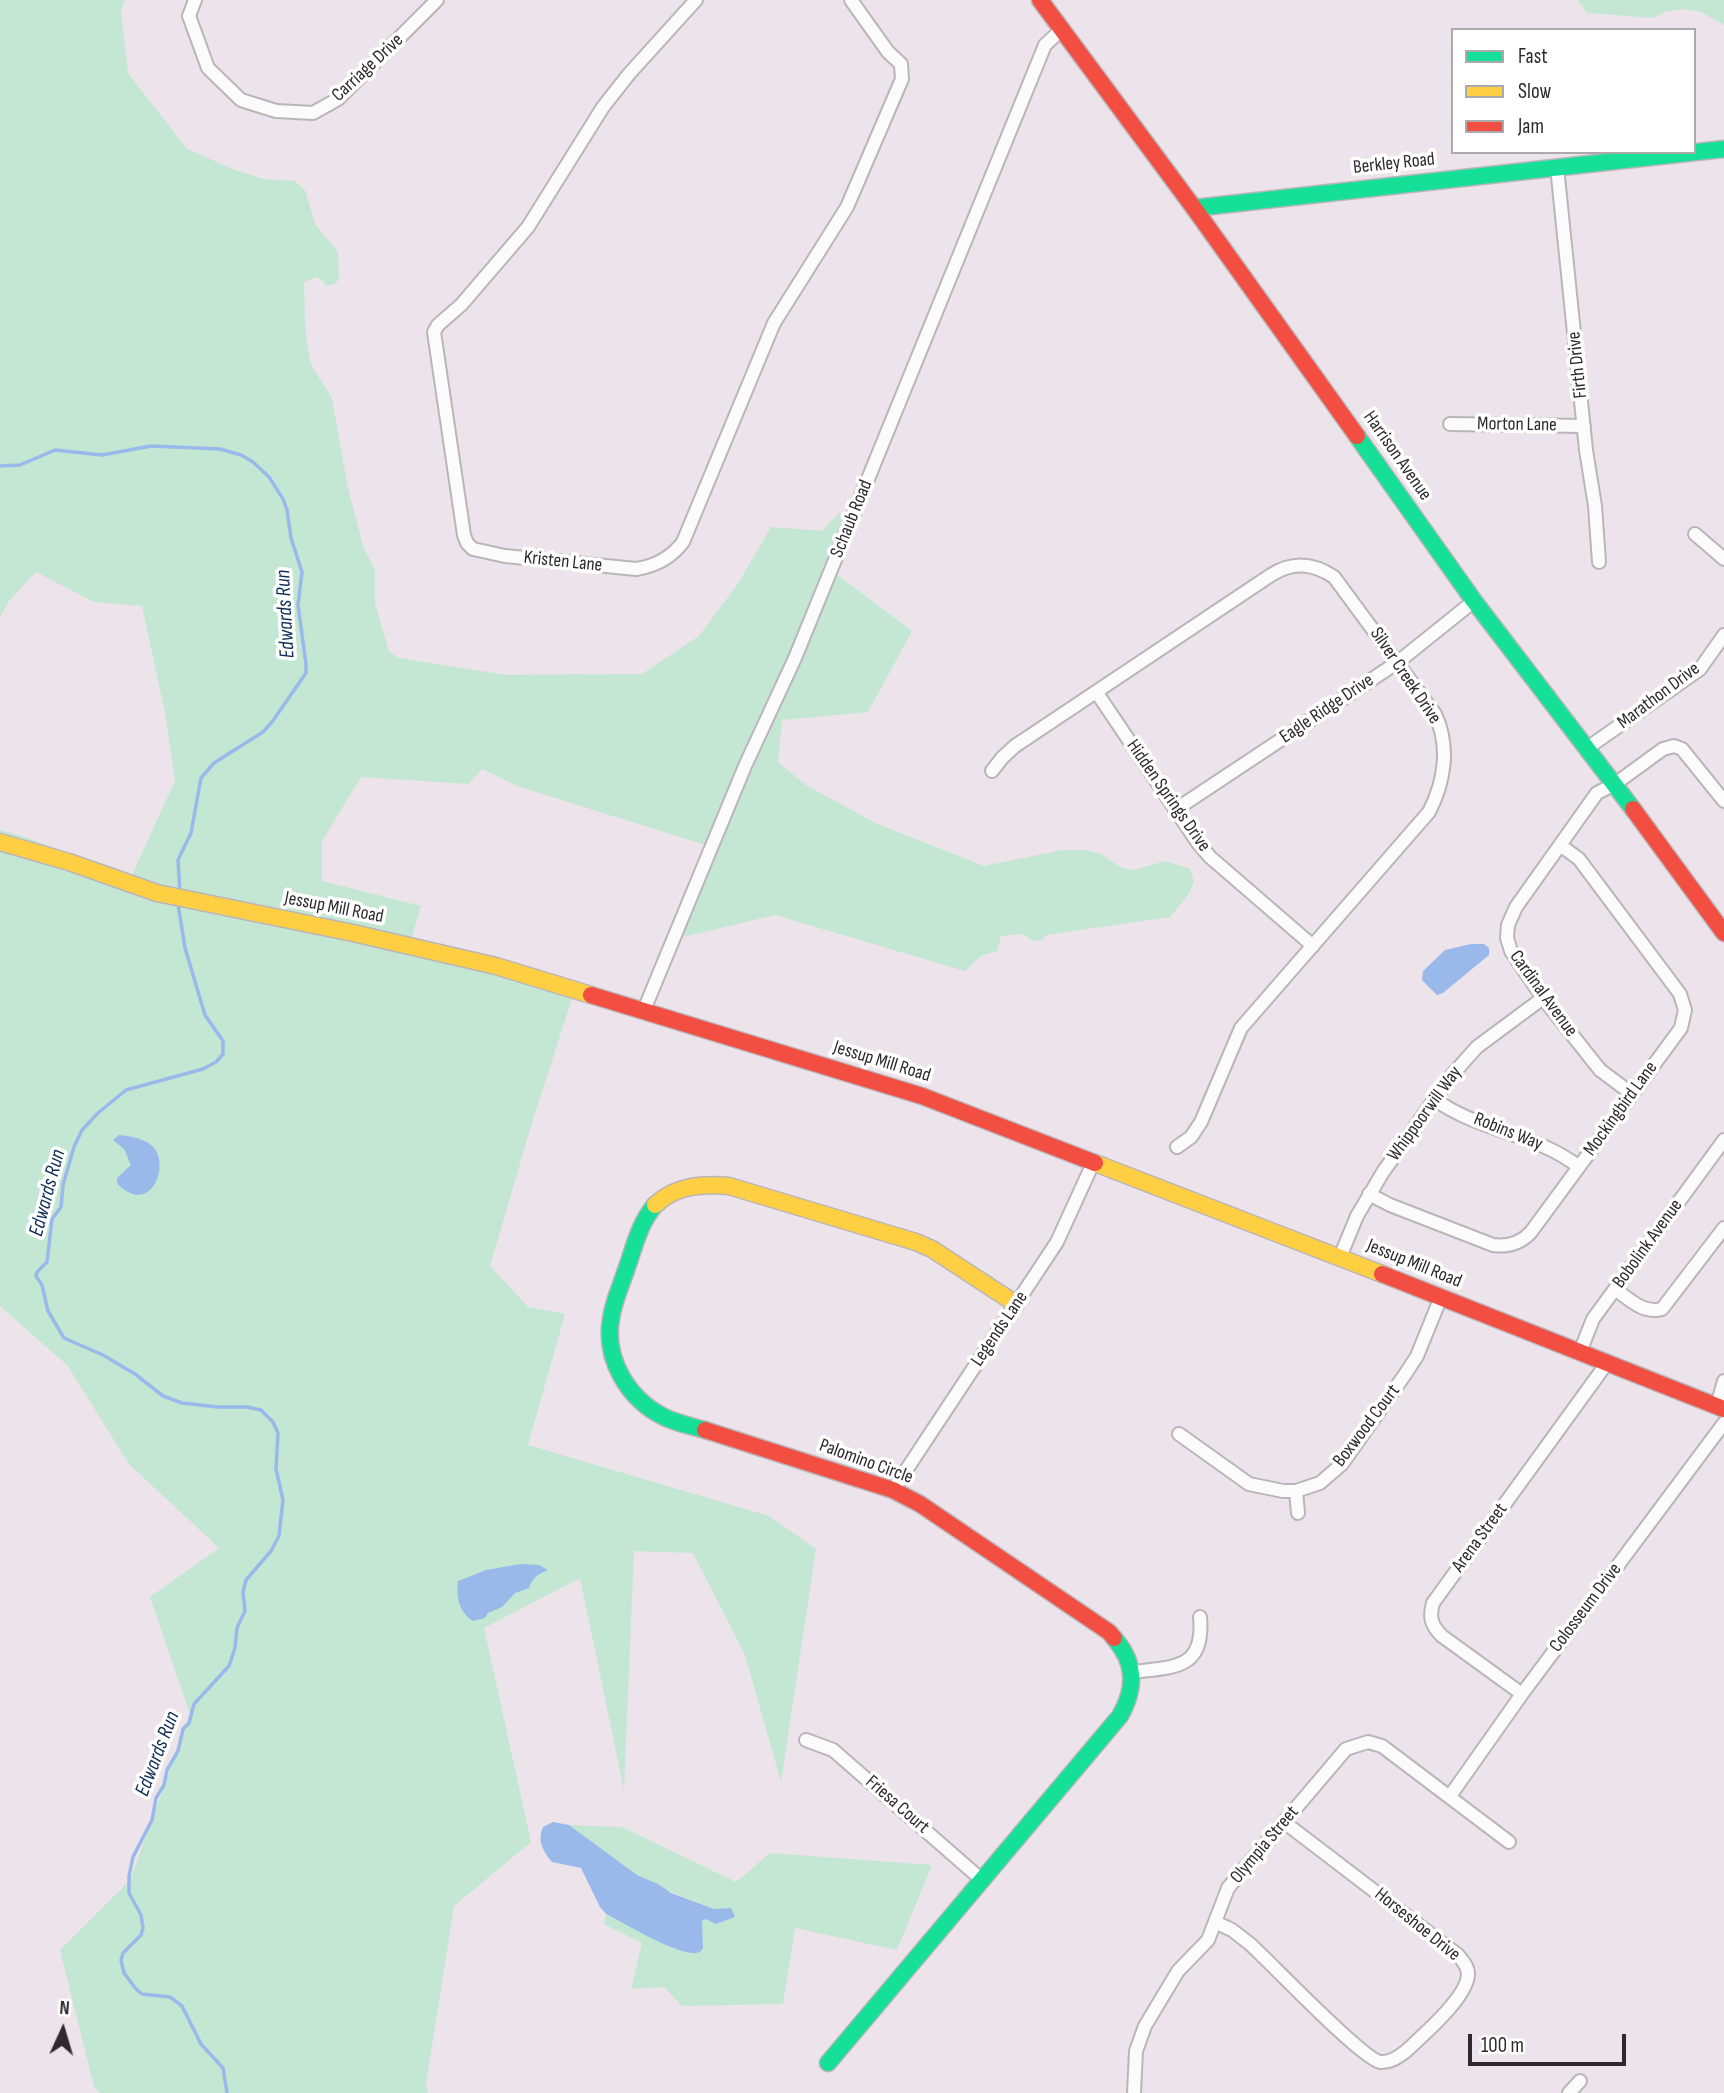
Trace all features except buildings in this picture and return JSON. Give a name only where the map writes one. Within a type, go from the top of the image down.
[{"type":"street","name":"Carriage Drive","points":[[195,0],[188,16],[208,68],[241,100],[276,111],[313,113],[338,99],[437,0]]},
{"type":"street","name":"Kristen Lane","points":[[696,0],[603,107],[528,227],[461,305],[436,327],[433,342],[461,519],[466,541],[473,549],[505,556],[636,569],[664,560],[683,541],[774,323],[847,207],[902,79],[901,64],[885,47],[851,0]]},
{"type":"street","name":"Harrison Avenue","points":[[1040,0],[1194,208],[1474,601],[1586,750],[1615,784],[1724,933]]},
{"type":"street","name":"Schaub Road","points":[[644,1010],[744,766],[795,658],[1045,45],[1061,30]]},
{"type":"street","name":"Berkley Road","points":[[1696,152],[1724,149]]},
{"type":"street","name":"Berkley Road","points":[[1194,208],[1678,154]]},
{"type":"street","name":"Firth Drive","points":[[1557,167],[1599,562]]},
{"type":"street","name":"Morton Lane","points":[[1451,424],[1584,426]]},
{"type":"street","points":[[1695,534],[1724,559]]},
{"type":"street","name":"Silver Creek Drive","points":[[992,771],[1015,746],[1283,567],[1298,565],[1321,569],[1334,577],[1435,714],[1441,727],[1445,764],[1437,796],[1429,812],[1241,1028],[1200,1122],[1191,1138],[1177,1147]]},
{"type":"street","name":"Eagle Ridge Drive","points":[[1175,810],[1398,662],[1474,601]]},
{"type":"street","name":"Marathon Drive","points":[[1586,750],[1700,669],[1724,635]]},
{"type":"street","name":"Hidden Springs Drive","points":[[1097,693],[1175,810],[1210,857],[1313,946]]},
{"type":"street","name":"Cardinal Avenue","points":[[1632,1094],[1600,1070],[1543,998],[1511,951],[1508,925],[1516,907],[1597,793],[1615,784],[1653,754],[1674,746],[1682,749],[1719,783]]},
{"type":"street","points":[[1719,783],[1724,801]]},
{"type":"street","name":"Jessup Mill Road","points":[[0,842],[69,862],[157,893],[451,955],[644,1010],[922,1096],[1720,1408]]},
{"type":"street","name":"Mockingbird Lane","points":[[1369,1194],[1390,1205],[1487,1243],[1507,1245],[1528,1236],[1681,1028],[1684,1004],[1680,994],[1579,859],[1560,845]]},
{"type":"street","name":"Whippoorwill Way","points":[[1339,1257],[1369,1194],[1452,1075],[1477,1047],[1543,998]]},
{"type":"street","name":"Robins Way","points":[[1436,1100],[1451,1110],[1553,1150],[1579,1167]]},
{"type":"street","name":"Bobolink Avenue","points":[[1580,1352],[1593,1319],[1724,1140]]},
{"type":"street","name":"Legends Lane","points":[[893,1490],[1057,1242],[1094,1161]]},
{"type":"street","name":"Palomino Circle","points":[[1016,1304],[932,1249],[916,1242],[729,1186],[708,1184],[662,1198],[650,1212],[637,1237],[610,1322],[613,1358],[620,1376],[634,1395],[650,1410],[666,1418],[893,1490],[942,1519],[1109,1632],[1125,1651],[1132,1672]]},
{"type":"street","points":[[1615,1289],[1645,1309],[1662,1309],[1724,1228]]},
{"type":"street","name":"Boxwood Court","points":[[1179,1434],[1249,1484],[1273,1490],[1296,1490],[1320,1483],[1342,1464],[1417,1356],[1441,1297]]},
{"type":"street","name":"Arena Street","points":[[1522,1694],[1441,1636],[1433,1627],[1430,1613],[1433,1602],[1607,1363]]},
{"type":"street","points":[[1720,1408],[1724,1381]]},
{"type":"street","name":"Colosseum Drive","points":[[1450,1796],[1522,1694],[1724,1423]]},
{"type":"street","points":[[1296,1490],[1298,1513]]},
{"type":"street","points":[[828,2063],[1120,1716],[1132,1689],[1132,1672],[1171,1667],[1191,1656],[1200,1642],[1200,1617]]},
{"type":"street","name":"Friesa Court","points":[[806,1740],[833,1750],[982,1880]]},
{"type":"street","name":"Olympia Street","points":[[1134,2093],[1136,2051],[1145,2026],[1178,1971],[1208,1940],[1228,1888],[1346,1749],[1367,1742],[1391,1752],[1450,1796]]},
{"type":"street","points":[[1450,1796],[1509,1842]]},
{"type":"street","name":"Horseshoe Drive","points":[[1215,1922],[1232,1930],[1250,1944],[1352,2042],[1372,2059],[1383,2063],[1405,2052],[1460,1996],[1467,1984],[1468,1971],[1458,1955],[1284,1822]]},
{"type":"street","points":[[1569,2093],[1580,2081]]},
{"type":"green space","points":[[0,0],[125,0],[121,11],[128,73],[187,149],[235,170],[264,179],[295,181],[305,190],[315,224],[338,252],[339,279],[335,284],[325,286],[324,281],[317,277],[304,282],[308,346],[312,366],[332,399],[348,488],[363,546],[375,570],[375,603],[389,652],[399,658],[506,675],[642,674],[699,636],[737,585],[771,527],[822,531],[838,514],[845,513],[823,568],[836,574],[912,631],[868,712],[782,720],[778,762],[806,785],[875,823],[984,866],[1063,850],[1086,850],[1101,854],[1120,867],[1133,870],[1166,861],[1190,869],[1194,882],[1188,895],[1170,917],[1046,935],[1042,940],[1033,941],[1023,934],[1001,936],[997,951],[981,956],[965,971],[775,915],[683,937],[718,849],[517,786],[482,769],[469,784],[361,777],[322,841],[322,881],[421,906],[411,939],[575,989],[490,1266],[528,1307],[565,1314],[528,1445],[769,1516],[816,1549],[781,1782],[745,1655],[693,1553],[634,1551],[624,1790],[580,1578],[484,1628],[531,1842],[454,1906],[426,2084],[428,2093],[100,2093],[94,2087],[60,1950],[130,1880],[190,1714],[150,1597],[219,1548],[129,1464],[67,1365],[0,1306],[0,830],[131,877],[175,781],[165,713],[142,606],[94,602],[36,572],[9,601],[0,617]]},
{"type":"green space","points":[[1578,0],[1724,0],[1724,25],[1701,12],[1682,9],[1665,12],[1653,18],[1587,13]]},
{"type":"green space","points":[[569,1825],[622,1827],[736,1882],[770,1853],[932,1865],[897,1950],[795,1928],[783,2004],[682,2006],[664,1987],[631,1989],[642,1943],[604,1924],[606,1914],[675,1949],[692,1953],[703,1945],[702,1921],[728,1908],[714,1909],[637,1875]]},
{"type":"water","points":[[1484,944],[1489,948],[1489,955],[1437,995],[1422,980],[1423,971],[1445,950]]},
{"type":"water","points":[[119,1135],[144,1141],[157,1153],[159,1174],[148,1192],[139,1195],[129,1192],[117,1183],[117,1178],[131,1165],[124,1149],[113,1140]]},
{"type":"water","points":[[521,1564],[539,1565],[548,1570],[536,1576],[529,1588],[515,1593],[502,1607],[488,1613],[485,1618],[473,1621],[464,1613],[460,1604],[458,1581],[486,1570]]},
{"type":"water","points":[[553,1822],[569,1825],[637,1875],[671,1893],[714,1909],[731,1908],[735,1917],[716,1924],[706,1919],[702,1921],[703,1948],[698,1953],[685,1952],[637,1931],[606,1914],[581,1868],[552,1862],[542,1846],[541,1837],[543,1827]]},
{"type":"waterway","name":"Edwards Run","points":[[0,466],[20,465],[55,450],[102,455],[151,446],[220,449],[241,455],[253,462],[269,477],[283,499],[302,572],[298,605],[306,673],[263,732],[214,763],[201,778],[191,833],[178,860],[180,893]]},
{"type":"waterway","name":"Edwards Run","points":[[178,904],[185,948],[205,1015],[223,1041],[223,1054],[216,1062],[203,1069],[126,1090],[82,1130],[63,1185],[61,1207],[52,1219],[47,1262],[36,1276],[42,1285],[48,1311],[64,1338],[103,1355],[135,1374],[163,1396],[182,1403],[261,1410],[273,1422],[278,1433],[276,1469],[283,1500],[279,1536],[271,1551],[246,1580],[243,1592],[245,1611],[237,1628],[235,1648],[229,1666],[194,1704],[189,1723],[183,1729],[178,1751],[156,1798],[152,1820],[133,1857],[129,1893],[141,1915],[143,1928],[141,1935],[123,1953],[121,1960],[124,1973],[142,1994],[170,1997],[182,2006],[201,2044],[223,2068],[227,2093]]},
{"type":"traffic: fast","points":[[1696,152],[1724,149]]},
{"type":"traffic: fast","points":[[1194,208],[1679,154]]},
{"type":"traffic: fast","points":[[1357,436],[1474,601],[1633,809]]},
{"type":"traffic: fast","points":[[655,1205],[640,1229],[615,1301],[611,1319],[611,1349],[621,1376],[640,1400],[664,1417],[705,1430]]},
{"type":"traffic: fast","points":[[828,2063],[1120,1716],[1129,1696],[1131,1676],[1126,1657],[1114,1638]]},
{"type":"traffic: slow","points":[[0,842],[69,862],[157,893],[353,933],[496,966],[591,995]]},
{"type":"traffic: slow","points":[[1095,1163],[1382,1274]]},
{"type":"traffic: slow","points":[[655,1205],[672,1193],[690,1187],[729,1186],[916,1242],[932,1249],[1016,1304]]},
{"type":"traffic: jam","points":[[1040,0],[1194,208],[1357,436]]},
{"type":"traffic: jam","points":[[1633,809],[1724,933]]},
{"type":"traffic: jam","points":[[591,995],[922,1096],[1095,1163]]},
{"type":"traffic: jam","points":[[1382,1274],[1724,1409]]},
{"type":"traffic: jam","points":[[705,1430],[893,1490],[920,1504],[1114,1638]]}]
